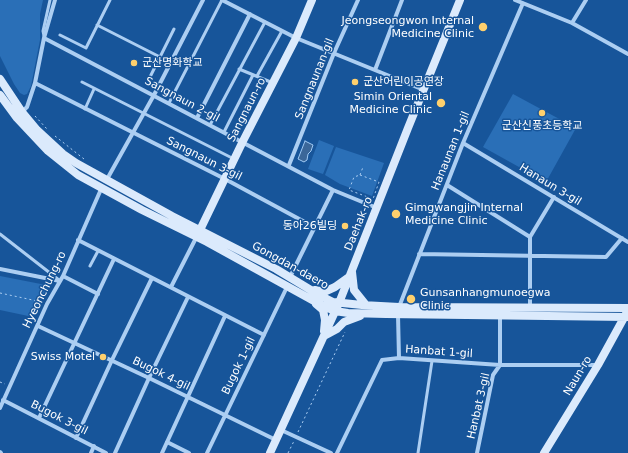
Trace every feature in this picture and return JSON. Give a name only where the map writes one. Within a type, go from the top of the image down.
[{"type":"street","points":[[24,109],[34,83],[44,38],[55,0]]},
{"type":"street","name":"Hyeonchung-ro","points":[[0,408],[47,304],[63,276],[104,184],[154,95],[203,0]]},
{"type":"street","points":[[222,0],[296,38],[424,90]]},
{"type":"street","name":"Sangnaun-ro","points":[[198,234],[243,141],[296,38],[312,0]]},
{"type":"street","name":"Sangnaunan-gil","points":[[289,165],[334,53],[358,0]]},
{"type":"street","points":[[375,70],[402,0]]},
{"type":"street","name":"Daehak-ro","points":[[270,453],[339,303],[460,0]]},
{"type":"street","points":[[515,0],[572,23],[628,54]]},
{"type":"street","points":[[572,23],[586,0]]},
{"type":"street","name":"Hanaunan 1-gil","points":[[398,311],[463,143],[524,3]]},
{"type":"street","points":[[197,118],[250,14]]},
{"type":"street","name":"Sangnaun 2-gil","points":[[44,38],[289,165],[333,190],[377,208]]},
{"type":"street","name":"Gongdan-daero","points":[[0,79],[24,109],[37,130],[63,154],[104,184]]},
{"type":"street","name":"Sangnaun 3-gil","points":[[34,83],[225,179],[314,227]]},
{"type":"street","name":"Gongdan-daero","points":[[0,95],[17,118],[48,151],[69,169],[104,184],[198,234],[290,278],[319,295],[339,303],[366,310]]},
{"type":"street","name":"Hanaun 3-gil","points":[[463,143],[628,242]]},
{"type":"street","points":[[447,185],[530,237]]},
{"type":"street","points":[[290,278],[333,190]]},
{"type":"street","points":[[530,308],[530,237],[554,197]]},
{"type":"street","points":[[171,287],[198,234]]},
{"type":"street","name":"Gongdan-daero","points":[[198,234],[287,287],[335,311],[348,313],[366,310],[500,316],[627,313]]},
{"type":"street","points":[[419,254],[606,257],[622,238]]},
{"type":"street","points":[[78,240],[264,335]]},
{"type":"street","points":[[39,418],[114,259]]},
{"type":"street","points":[[0,269],[60,281]]},
{"type":"street","points":[[311,290],[324,292],[335,287],[351,274],[354,290],[366,310],[348,320],[323,338]]},
{"type":"street","points":[[63,276],[98,294]]},
{"type":"street","points":[[76,438],[152,278]]},
{"type":"street","name":"Bugok 1-gil","points":[[208,453],[287,287]]},
{"type":"street","points":[[115,453],[188,297]]},
{"type":"street","points":[[313,301],[323,310],[325,320],[323,338]]},
{"type":"street","name":"Gongdan-daero","points":[[398,311],[530,308],[627,313]]},
{"type":"street","points":[[398,311],[399,358]]},
{"type":"street","name":"Naun-ro","points":[[544,453],[598,365],[627,313]]},
{"type":"street","points":[[162,453],[225,316]]},
{"type":"street","name":"Hanbat 3-gil","points":[[477,453],[493,375],[500,365],[500,316]]},
{"type":"street","name":"Bugok 4-gil","points":[[38,326],[112,360],[276,440]]},
{"type":"street","name":"Hanbat 1-gil","points":[[337,453],[382,360],[399,358],[500,365],[598,365]]},
{"type":"street","name":"Bugok 3-gil","points":[[3,400],[106,453]]},
{"type":"street","points":[[281,430],[331,453]]},
{"type":"street","points":[[167,442],[189,453]]},
{"type":"street","points":[[90,453],[94,446]]},
{"type":"lane","points":[[44,38],[43,31],[50,0]]},
{"type":"lane","points":[[60,36],[86,48],[110,0]]},
{"type":"lane","points":[[169,103],[222,0]]},
{"type":"lane","points":[[210,125],[265,22]]},
{"type":"lane","points":[[97,25],[160,57]]},
{"type":"lane","points":[[149,79],[174,29]]},
{"type":"lane","points":[[257,76],[282,31]]},
{"type":"lane","points":[[240,69],[273,83]]},
{"type":"lane","points":[[224,132],[253,75]]},
{"type":"lane","points":[[82,82],[234,159]]},
{"type":"lane","points":[[84,109],[94,88]]},
{"type":"lane","points":[[0,234],[60,281]]},
{"type":"lane","points":[[90,266],[98,251]]},
{"type":"lane","points":[[418,453],[432,360]]},
{"type":"path","points":[[24,109],[49,132]]},
{"type":"path","points":[[53,135],[84,159]]},
{"type":"path","points":[[360,175],[363,167]]},
{"type":"path","points":[[360,175],[379,182],[373,199],[348,190],[354,177],[360,175]]},
{"type":"path","points":[[0,293],[47,304]]},
{"type":"path","points":[[288,453],[344,333]]},
{"type":"shaded area","points":[[0,0],[43,0],[40,14],[40,40],[31,86],[27,94],[24,95],[20,93],[14,84],[0,56]]},
{"type":"shaded area","points":[[513,94],[576,128],[546,182],[483,147]]},
{"type":"shaded area","points":[[319,140],[334,146],[323,174],[308,169]]},
{"type":"shaded area","points":[[305,141],[313,145],[308,154],[307,160],[304,162],[298,159]]},
{"type":"shaded area","points":[[336,147],[384,163],[372,196],[340,184],[325,175]]},
{"type":"shaded area","points":[[0,276],[51,286],[33,317],[0,310]]},
{"type":"place","name":"Jeongseongwon Internal Medicine Clinic","points":[[483,27]]},
{"type":"place","name":"군산명화학교","points":[[134,63]]},
{"type":"place","name":"군산어린이공연장","points":[[355,82]]},
{"type":"place","name":"Simin Oriental Medicine Clinic","points":[[441,103]]},
{"type":"place","name":"군산신풍초등학교","points":[[542,113]]},
{"type":"place","name":"Gimgwangjin Internal Medicine Clinic","points":[[396,214]]},
{"type":"place","name":"동아26빌딩","points":[[345,226]]},
{"type":"place","name":"Gunsanhangmunoegwa Clinic","points":[[411,299]]},
{"type":"place","name":"Swiss Motel","points":[[103,357]]}]
